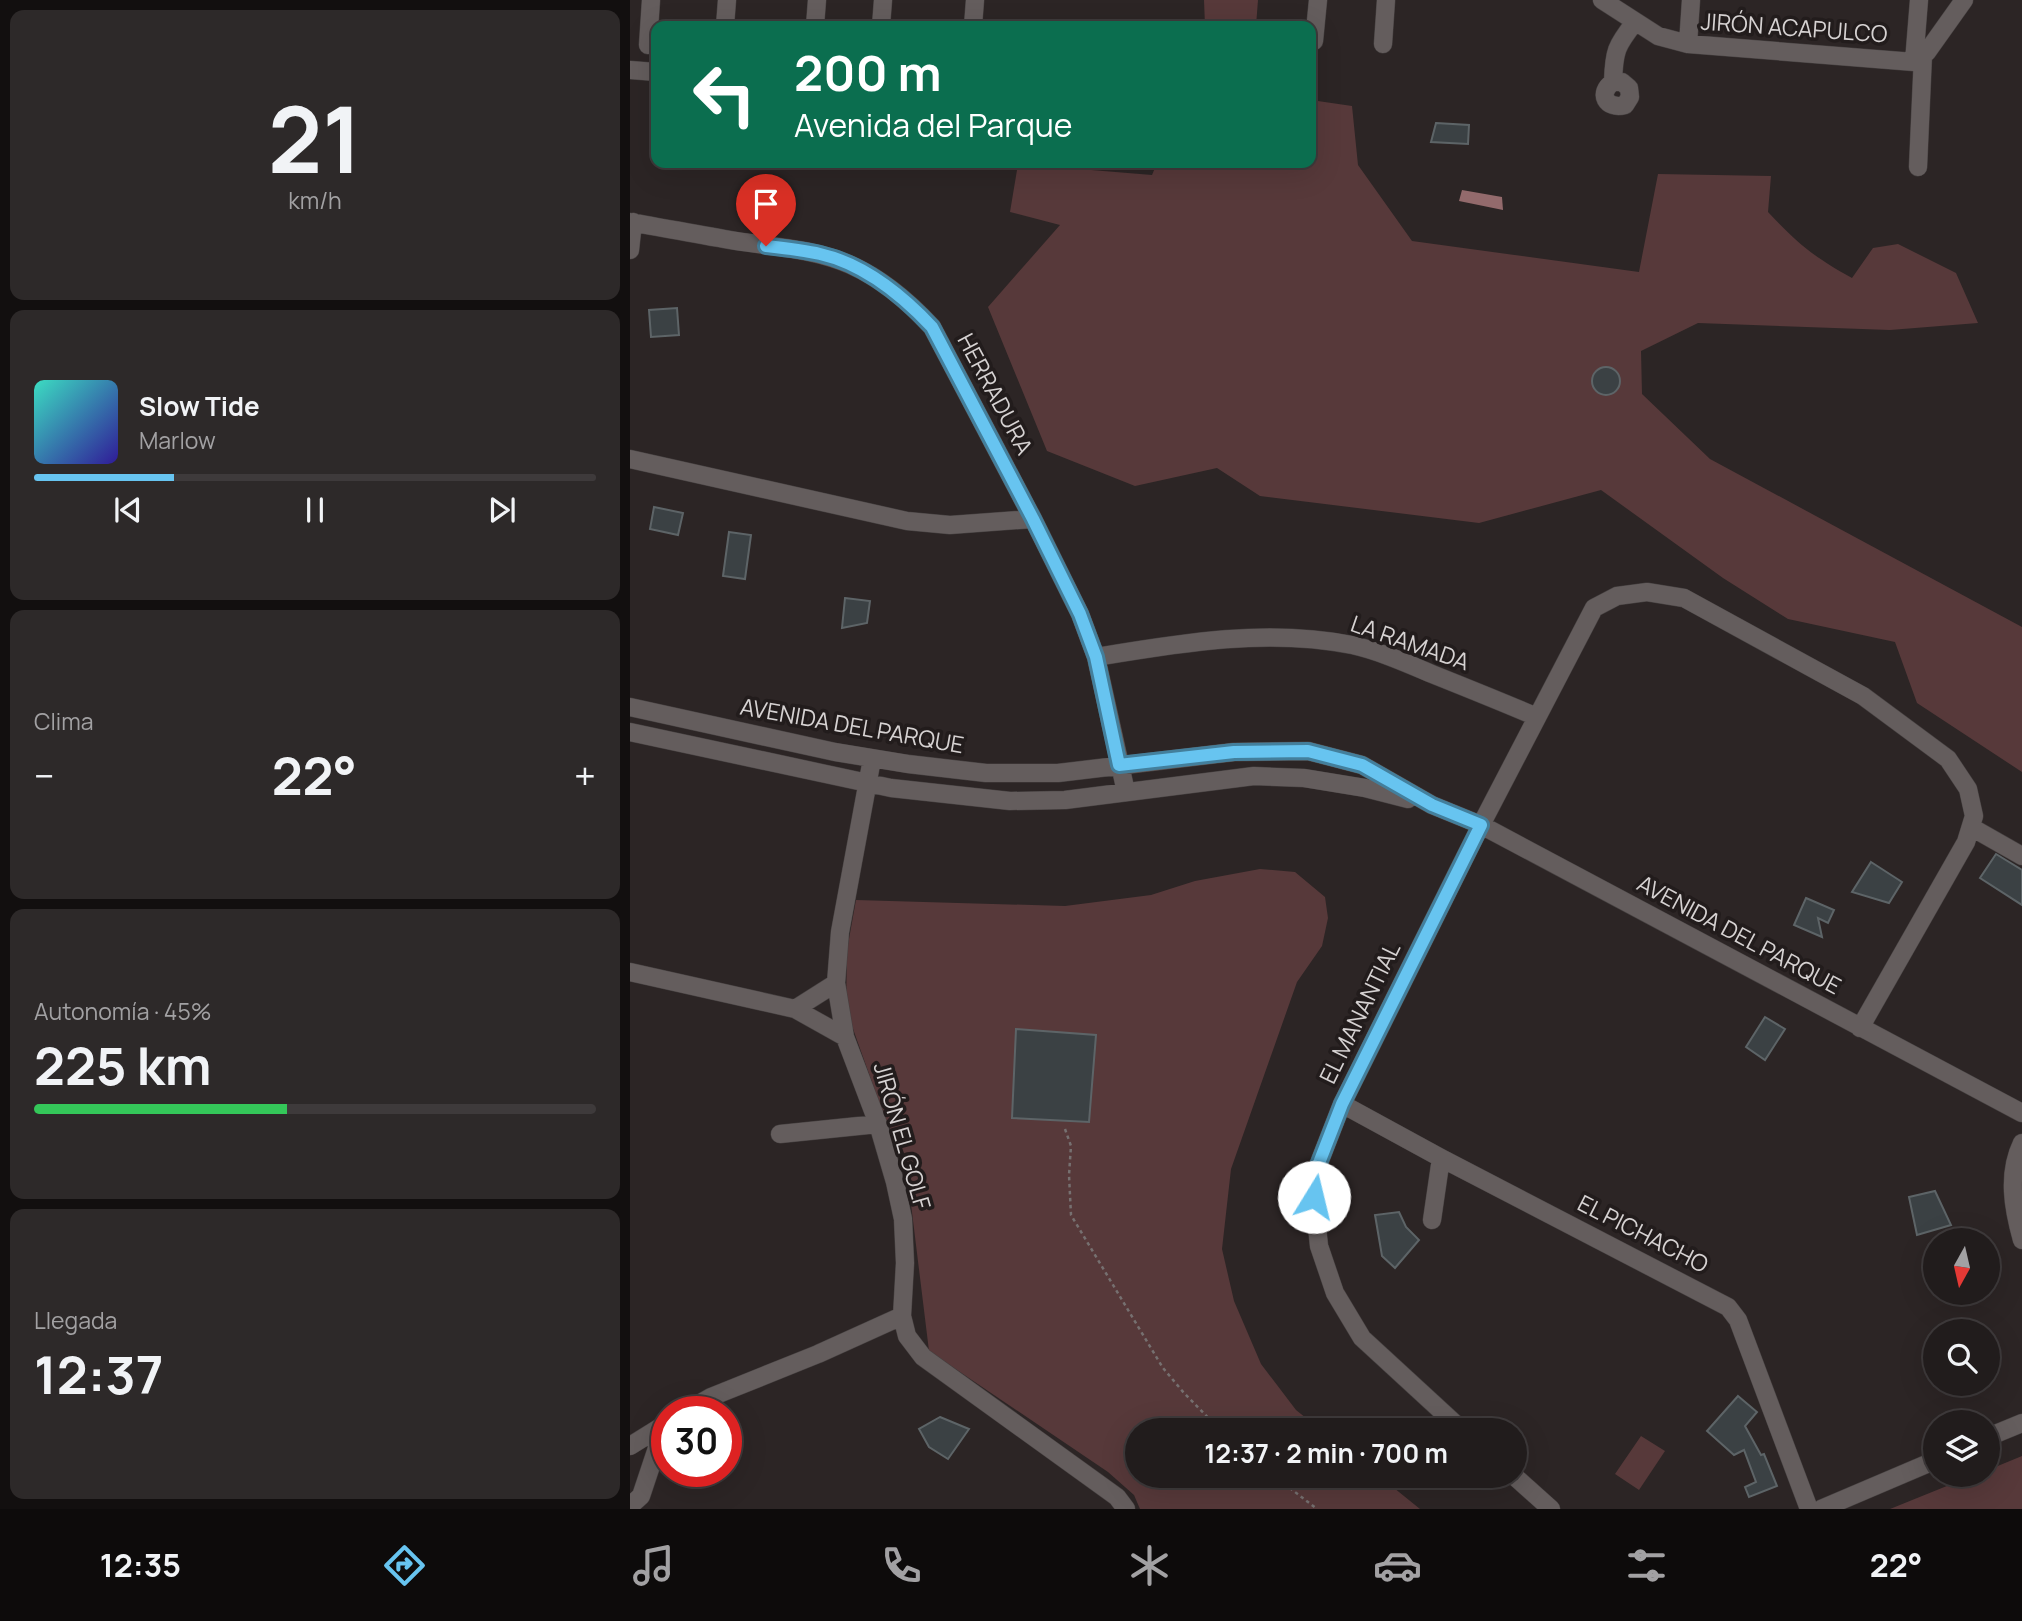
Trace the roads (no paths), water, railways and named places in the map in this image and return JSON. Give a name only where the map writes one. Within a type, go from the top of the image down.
[{"type":"street","points":[[648,45],[651,0]]},
{"type":"street","points":[[725,21],[727,0]]},
{"type":"street","points":[[815,21],[817,0]]},
{"type":"street","points":[[881,21],[883,0]]},
{"type":"street","points":[[973,21],[975,0]]},
{"type":"street","points":[[1316,21],[1318,0]]},
{"type":"street","points":[[1383,44],[1386,0]]},
{"type":"street","name":"JIRÓN ACAPULCO","points":[[1602,0],[1658,36],[1688,44],[1919,59]]},
{"type":"street","points":[[1688,44],[1691,0]]},
{"type":"street","points":[[1918,167],[1919,0]]},
{"type":"street","points":[[1919,59],[1964,0]]},
{"type":"street","points":[[1613,82],[1614,54],[1635,22]]},
{"type":"street","points":[[630,70],[651,72]]},
{"type":"street","points":[[630,250],[631,222]]},
{"type":"street","name":"HERRADURA","points":[[631,222],[821,254],[853,266],[908,302],[932,327],[1080,614],[1096,657],[1125,792]]},
{"type":"street","points":[[630,459],[907,522],[950,525],[1033,519]]},
{"type":"street","name":"EL MANANTIAL","points":[[1449,1418],[1362,1338],[1335,1293],[1319,1246],[1314,1197],[1319,1163],[1342,1104],[1481,825],[1594,608],[1617,596],[1647,592],[1684,598],[1863,696],[1948,759],[1968,789],[1974,816],[1971,827]]},
{"type":"street","name":"LA RAMADA","points":[[1096,657],[1191,642],[1269,637],[1312,639],[1353,645],[1394,658],[1537,717]]},
{"type":"street","name":"AVENIDA DEL PARQUE","points":[[630,707],[872,759],[962,771],[1058,773],[1234,752],[1308,751],[1362,765],[1432,805],[1481,825],[2022,1113]]},
{"type":"street","name":"AVENIDA DEL PARQUE","points":[[630,732],[868,783],[944,796],[1010,801],[1065,800],[1254,776],[1304,779],[1365,788],[1432,805]]},
{"type":"street","name":"JIRÓN EL GOLF","points":[[872,759],[840,932],[836,983],[845,1037],[878,1125],[903,1219],[905,1263],[902,1316],[907,1336],[923,1357],[1116,1497],[1126,1509]]},
{"type":"street","points":[[1860,1028],[1966,842],[1971,827],[2022,856]]},
{"type":"street","points":[[630,972],[795,1009],[845,1037]]},
{"type":"street","points":[[795,1009],[836,983]]},
{"type":"street","name":"EL PICHACHO","points":[[1342,1104],[1728,1307],[1738,1320],[1809,1509]]},
{"type":"street","points":[[780,1134],[878,1125]]},
{"type":"street","points":[[2022,1143],[2016,1155],[2011,1187],[2022,1240]]},
{"type":"street","points":[[1432,1220],[1441,1158]]},
{"type":"street","points":[[713,1396],[818,1354],[902,1316]]},
{"type":"street","points":[[2000,1432],[2022,1423]]},
{"type":"street","points":[[630,1446],[651,1433]]},
{"type":"street","points":[[1821,1509],[1923,1466]]},
{"type":"street","points":[[630,1506],[641,1496],[651,1467]]},
{"type":"street","points":[[1527,1488],[1551,1509]]}]
